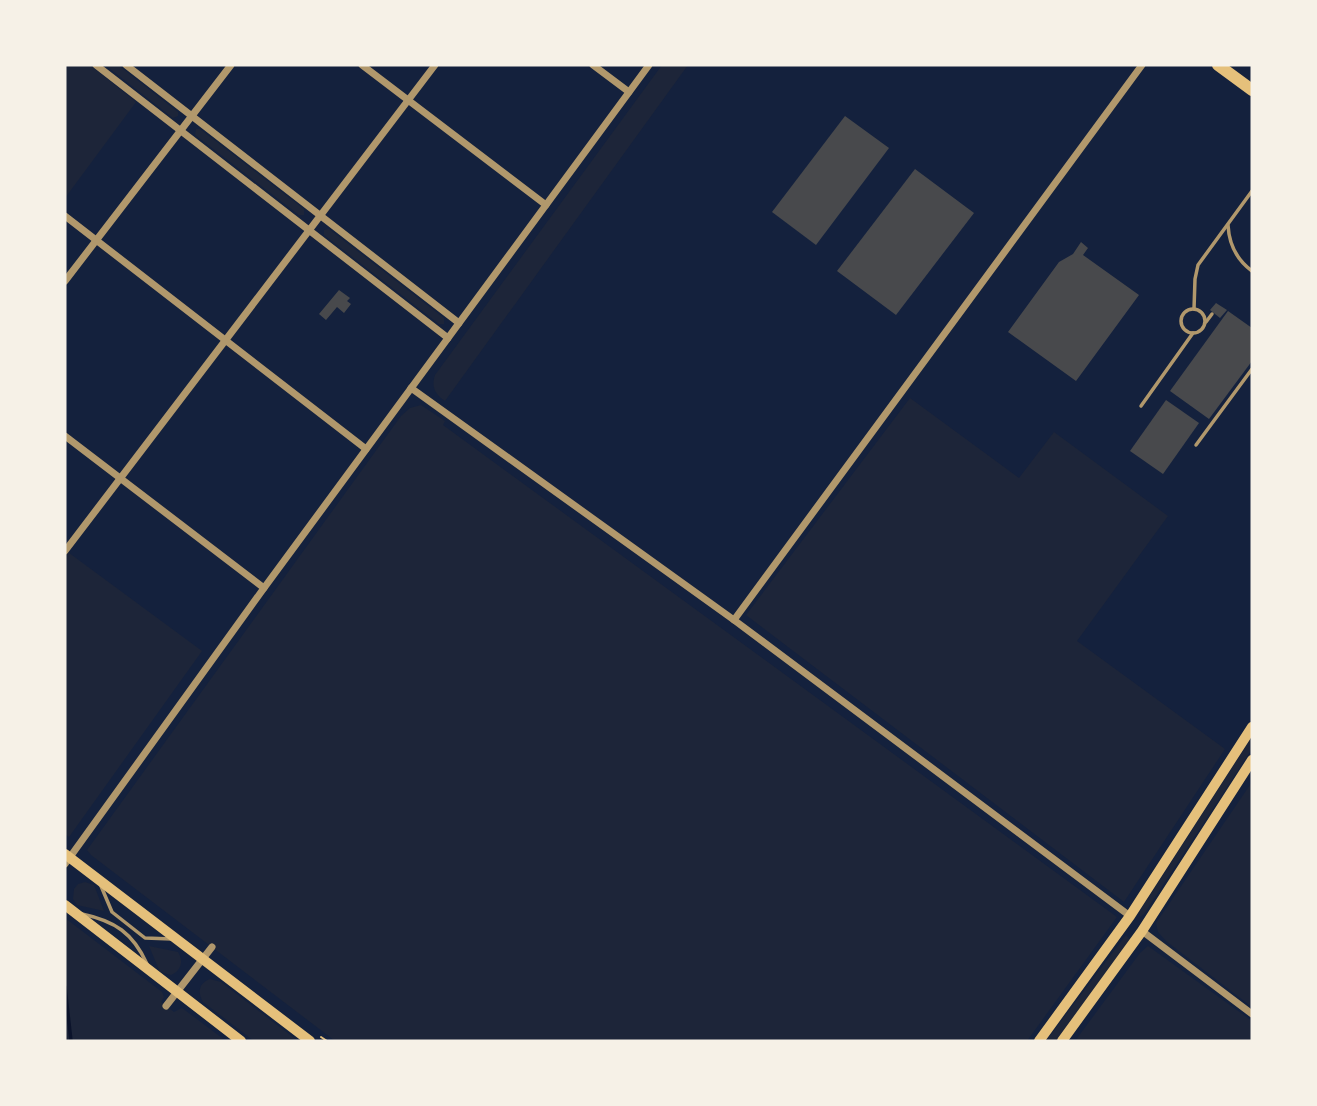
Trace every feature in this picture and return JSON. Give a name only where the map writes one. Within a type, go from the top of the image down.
[{"type":"main road","points":[[1218,65],[1252,90]]},
{"type":"main road","points":[[1038,1041],[1128,918],[1252,727]]},
{"type":"main road","points":[[1062,1041],[1142,931],[1252,760]]},
{"type":"main road","points":[[66,858],[99,879],[310,1041]]},
{"type":"main road","points":[[69,908],[241,1041]]},
{"type":"main road","points":[[1128,918],[1142,931]]},
{"type":"street","points":[[96,65],[448,338]]},
{"type":"street","points":[[126,65],[459,323]]},
{"type":"street","points":[[65,281],[231,65]]},
{"type":"street","points":[[362,65],[546,205]]},
{"type":"street","points":[[65,551],[435,65]]},
{"type":"street","points":[[593,65],[629,92]]},
{"type":"street","points":[[66,858],[79,844],[649,65]]},
{"type":"street","points":[[734,620],[1142,65]]},
{"type":"street","points":[[65,216],[366,449]]},
{"type":"street","points":[[411,388],[734,620],[1128,918]]},
{"type":"street","points":[[65,436],[264,588]]},
{"type":"street","points":[[1142,931],[1252,1014]]},
{"type":"street","points":[[166,1006],[212,947]]},
{"type":"lane","points":[[1194,309],[1198,265],[1252,191]]},
{"type":"lane","points":[[1228,224],[1234,248],[1252,271]]},
{"type":"lane","points":[[1193,333],[1184,330],[1181,320],[1186,311],[1194,309],[1204,316],[1205,323]]},
{"type":"lane","points":[[1142,407],[1193,333],[1201,330],[1212,314]]},
{"type":"lane","points":[[1196,445],[1252,369]]},
{"type":"lane","points":[[99,879],[112,912],[145,939],[177,940]]},
{"type":"shaded area","points":[[65,65],[90,65],[136,102],[65,198]]},
{"type":"shaded area","points":[[105,65],[118,65],[178,112],[178,116],[173,118]]},
{"type":"shaded area","points":[[662,65],[688,65],[445,401],[435,390],[435,375]]},
{"type":"shaded area","points":[[196,129],[200,129],[304,209],[304,215],[299,215],[195,135]]},
{"type":"shaded area","points":[[329,229],[444,318],[444,324],[439,324],[324,235],[324,230]]},
{"type":"shaded area","points":[[910,398],[1019,478],[1054,432],[1168,516],[1077,641],[1225,749],[1124,902],[746,615]]},
{"type":"shaded area","points":[[421,405],[445,421],[443,425],[1117,917],[1027,1041],[335,1041],[91,855],[87,850],[401,416],[410,408]]},
{"type":"shaded area","points":[[65,550],[202,651],[69,837],[65,834]]},
{"type":"shaded area","points":[[1252,737],[1252,749],[1140,917],[1140,911]]},
{"type":"shaded area","points":[[1252,782],[1252,1007],[1166,941],[1158,932],[1156,923]]},
{"type":"shaded area","points":[[85,882],[94,885],[104,911],[77,905],[73,899],[74,889]]},
{"type":"shaded area","points":[[65,918],[162,992],[164,997],[161,1002],[174,1012],[182,1008],[226,1041],[65,1041]]},
{"type":"shaded area","points":[[1126,935],[1131,941],[1056,1041],[1046,1041]]},
{"type":"shaded area","points":[[149,946],[178,952],[181,962],[177,971],[171,975],[160,972]]},
{"type":"shaded area","points":[[1148,946],[1252,1021],[1252,1041],[1075,1041]]},
{"type":"shaded area","points":[[210,979],[221,982],[298,1041],[254,1041],[203,1002],[200,988]]},
{"type":"building","points":[[845,116],[889,148],[816,245],[772,212]]},
{"type":"building","points":[[915,169],[974,213],[896,315],[837,271]]},
{"type":"building","points":[[1081,242],[1088,248],[1083,255],[1139,295],[1076,381],[1008,332],[1059,262],[1073,254]]},
{"type":"building","points":[[339,290],[350,298],[347,301],[351,304],[344,313],[337,307],[326,320],[319,314]]},
{"type":"building","points":[[1216,303],[1227,310],[1220,318],[1210,310]]},
{"type":"building","points":[[1228,311],[1252,328],[1252,361],[1209,419],[1170,391]]},
{"type":"building","points":[[1166,400],[1199,423],[1163,474],[1130,451]]},
{"type":"waterway","points":[[65,987],[71,1041]]}]
